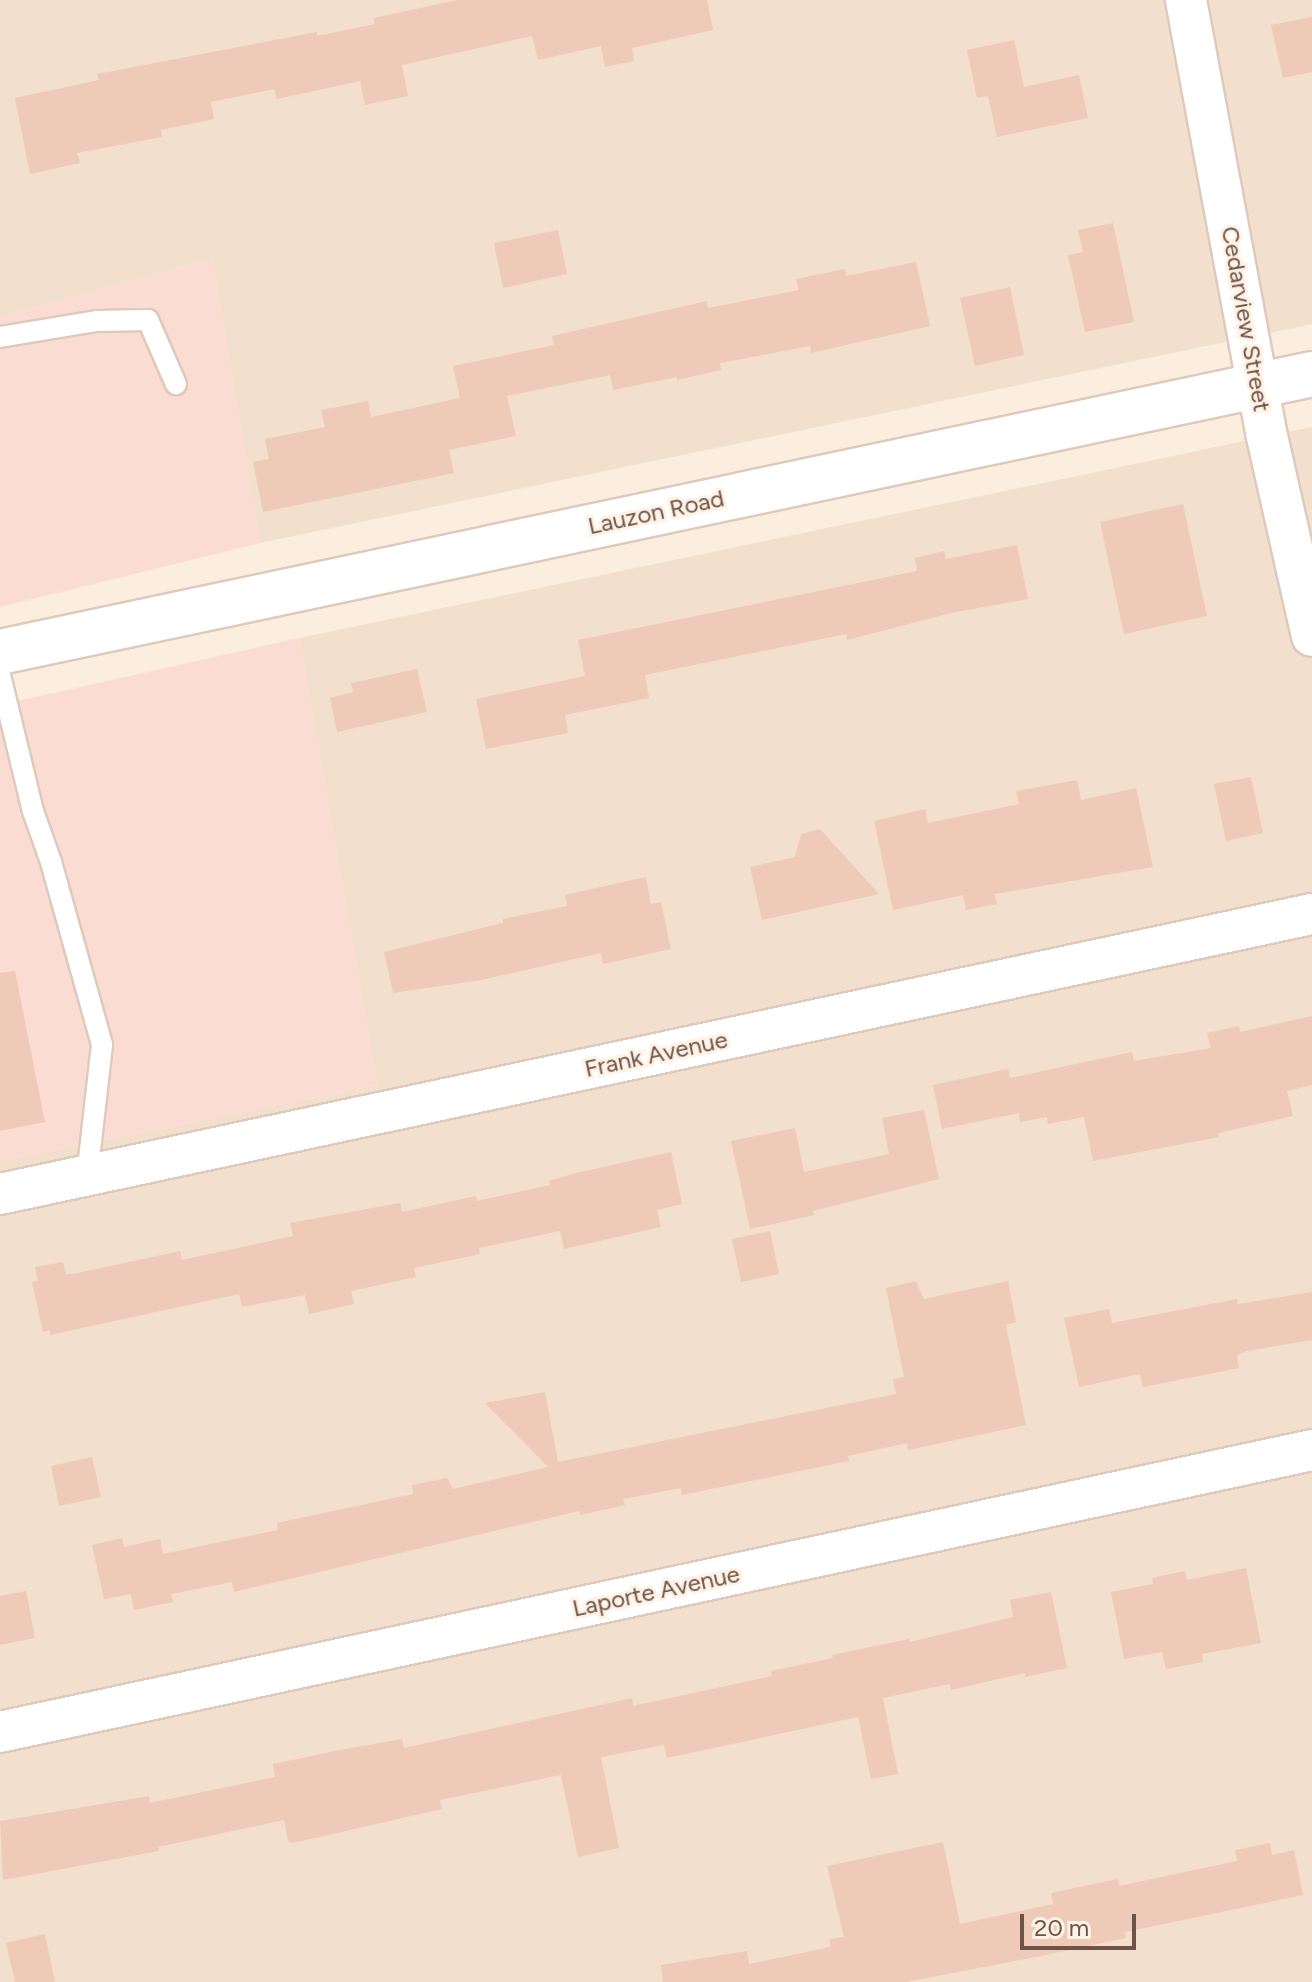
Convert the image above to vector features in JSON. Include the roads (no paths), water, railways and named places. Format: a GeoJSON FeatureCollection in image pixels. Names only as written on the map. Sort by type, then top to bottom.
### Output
{"type":"FeatureCollection","features":[{"type":"Feature","properties":{"kind":"street","name":"Cedarview Street"},"geometry":{"type":"LineString","coordinates":[[1186,0],[1257,385],[1312,636]]}},
{"type":"Feature","properties":{"kind":"street","name":"Lauzon Road"},"geometry":{"type":"LineString","coordinates":[[0,652],[1312,374]]}},
{"type":"Feature","properties":{"kind":"street","name":"Frank Avenue"},"geometry":{"type":"LineString","coordinates":[[0,1194],[1312,914]]}},
{"type":"Feature","properties":{"kind":"street","name":"Laporte Avenue"},"geometry":{"type":"LineString","coordinates":[[0,1732],[1312,1450]]}},
{"type":"Feature","properties":{"kind":"lane"},"geometry":{"type":"LineString","coordinates":[[0,337],[97,321],[148,320],[176,384]]}},
{"type":"Feature","properties":{"kind":"lane"},"geometry":{"type":"LineString","coordinates":[[0,675],[33,811],[51,862],[102,1045],[87,1176]]}}]}
